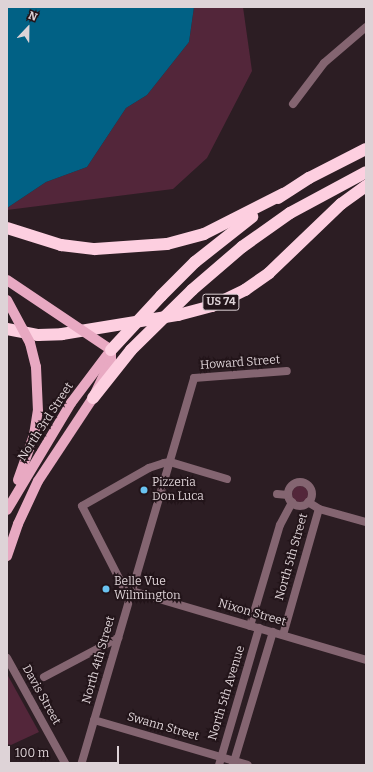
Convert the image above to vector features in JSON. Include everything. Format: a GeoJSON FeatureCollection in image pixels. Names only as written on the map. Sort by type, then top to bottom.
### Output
{"type":"FeatureCollection","features":[{"type":"Feature","properties":{"kind":"highway"},"geometry":{"type":"LineString","coordinates":[[111,350],[195,262],[283,194],[308,178],[366,149]]}},
{"type":"Feature","properties":{"kind":"highway"},"geometry":{"type":"LineString","coordinates":[[93,398],[131,350],[192,290],[242,247],[290,213],[366,172]]}},
{"type":"Feature","properties":{"kind":"highway","name":"US 74"},"geometry":{"type":"LineString","coordinates":[[7,329],[38,336],[92,330],[162,318],[212,306],[245,290],[269,273],[341,204],[366,186]]}},
{"type":"Feature","properties":{"kind":"highway"},"geometry":{"type":"LineString","coordinates":[[7,228],[61,245],[95,249],[167,244],[204,234],[283,194]]}},
{"type":"Feature","properties":{"kind":"main road"},"geometry":{"type":"LineString","coordinates":[[7,280],[111,350],[111,360],[93,398],[38,481],[18,524],[7,556]]}},
{"type":"Feature","properties":{"kind":"main road"},"geometry":{"type":"LineString","coordinates":[[7,300],[30,343],[36,367],[38,411],[34,435],[7,510]]}},
{"type":"Feature","properties":{"kind":"main road","name":"North 3rd Street"},"geometry":{"type":"LineString","coordinates":[[7,510],[71,403],[111,350]]}},
{"type":"Feature","properties":{"kind":"street"},"geometry":{"type":"LineString","coordinates":[[293,104],[324,63],[366,27]]}},
{"type":"Feature","properties":{"kind":"street","name":"Howard Street"},"geometry":{"type":"LineString","coordinates":[[194,378],[287,371]]}},
{"type":"Feature","properties":{"kind":"street","name":"North 4th Street"},"geometry":{"type":"LineString","coordinates":[[81,765],[194,378]]}},
{"type":"Feature","properties":{"kind":"street"},"geometry":{"type":"LineString","coordinates":[[132,591],[123,586],[82,506],[149,468],[170,462],[227,480]]}},
{"type":"Feature","properties":{"kind":"street"},"geometry":{"type":"LineString","coordinates":[[290,499],[292,484],[303,483],[311,491],[308,502]]}},
{"type":"Feature","properties":{"kind":"street"},"geometry":{"type":"LineString","coordinates":[[277,494],[300,505],[308,502]]}},
{"type":"Feature","properties":{"kind":"street","name":"North 5th Street"},"geometry":{"type":"LineString","coordinates":[[250,626],[279,529],[290,499]]}},
{"type":"Feature","properties":{"kind":"street"},"geometry":{"type":"LineString","coordinates":[[308,502],[318,509],[366,522]]}},
{"type":"Feature","properties":{"kind":"street","name":"North 5th Street"},"geometry":{"type":"LineString","coordinates":[[282,635],[318,509]]}},
{"type":"Feature","properties":{"kind":"street","name":"Nixon Street"},"geometry":{"type":"LineString","coordinates":[[132,591],[366,660]]}},
{"type":"Feature","properties":{"kind":"street","name":"North 5th Avenue"},"geometry":{"type":"LineString","coordinates":[[220,761],[259,628]]}},
{"type":"Feature","properties":{"kind":"street"},"geometry":{"type":"LineString","coordinates":[[234,763],[273,632]]}},
{"type":"Feature","properties":{"kind":"street"},"geometry":{"type":"LineString","coordinates":[[44,676],[118,638]]}},
{"type":"Feature","properties":{"kind":"street","name":"Davis Street"},"geometry":{"type":"LineString","coordinates":[[7,658],[66,765]]}},
{"type":"Feature","properties":{"kind":"street","name":"Swann Street"},"geometry":{"type":"LineString","coordinates":[[94,720],[220,761],[248,765]]}},
{"type":"Feature","properties":{"kind":"shaded area"},"geometry":{"type":"Polygon","coordinates":[[[194,7],[243,7],[252,71],[207,158],[173,189],[7,210],[7,208],[46,182],[87,167],[126,108],[147,95],[189,42],[194,7]]]}},
{"type":"Feature","properties":{"kind":"shaded area"},"geometry":{"type":"Polygon","coordinates":[[[300,486],[307,491],[308,494],[303,501],[300,502],[293,497],[292,494],[297,487],[300,486]]]}},
{"type":"Feature","properties":{"kind":"shaded area"},"geometry":{"type":"Polygon","coordinates":[[[7,674],[39,732],[11,745],[7,744],[7,674]]]}},
{"type":"Feature","properties":{"kind":"water"},"geometry":{"type":"Polygon","coordinates":[[[7,7],[194,7],[189,42],[147,95],[126,108],[87,167],[46,182],[7,208],[7,7]]]}},
{"type":"Feature","properties":{"kind":"place","name":"Pizzeria Don Luca"},"geometry":{"type":"Point","coordinates":[144,490]}},
{"type":"Feature","properties":{"kind":"place","name":"Belle Vue Wilmington"},"geometry":{"type":"Point","coordinates":[106,589]}}]}
